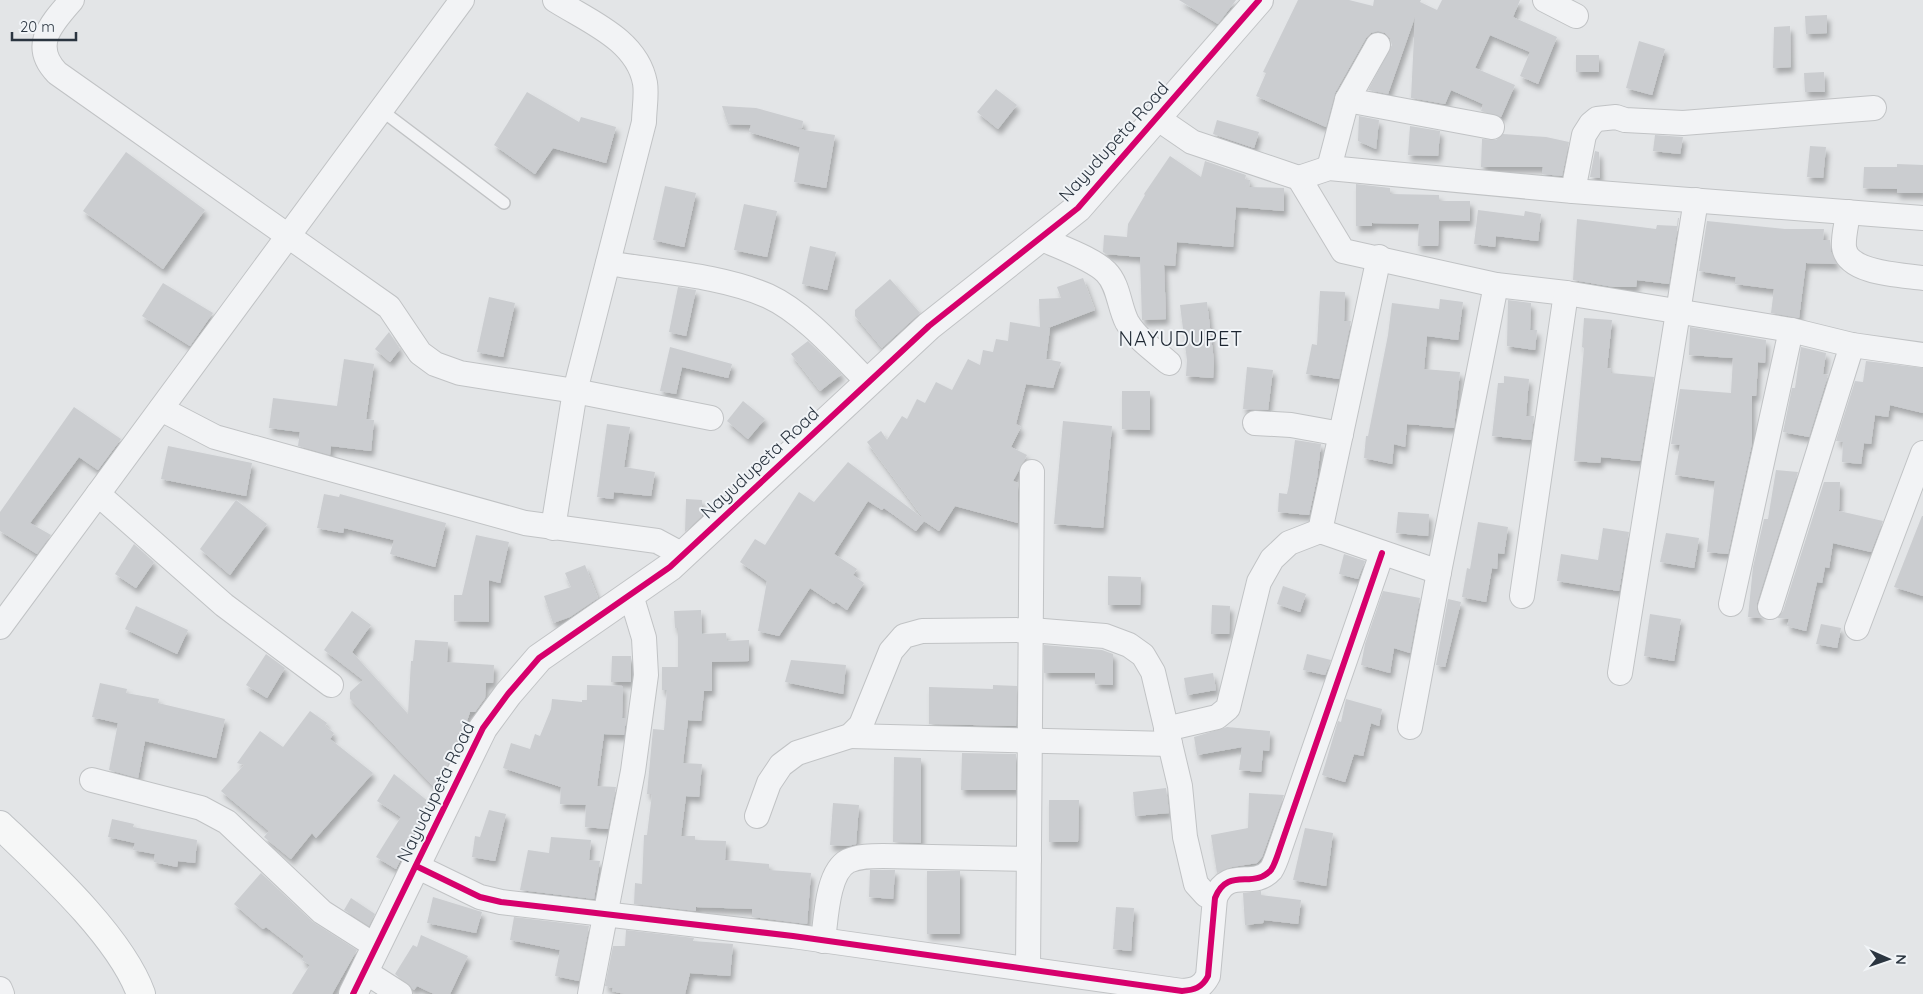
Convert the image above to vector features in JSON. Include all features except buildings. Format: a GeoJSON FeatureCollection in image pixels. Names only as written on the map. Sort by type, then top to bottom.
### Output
{"type":"FeatureCollection","features":[{"type":"Feature","properties":{"kind":"main road"},"geometry":{"type":"LineString","coordinates":[[0,825],[90,915],[134,974],[141,994]]}},
{"type":"Feature","properties":{"kind":"street"},"geometry":{"type":"LineString","coordinates":[[72,0],[46,35],[45,55],[48,64],[57,73],[390,307],[420,353],[435,364],[460,373],[575,391],[711,418]]}},
{"type":"Feature","properties":{"kind":"street"},"geometry":{"type":"LineString","coordinates":[[0,627],[462,0]]}},
{"type":"Feature","properties":{"kind":"street"},"geometry":{"type":"LineString","coordinates":[[553,528],[575,391],[644,122],[645,84],[638,61],[625,44],[555,0]]}},
{"type":"Feature","properties":{"kind":"street","name":"Nayudupeta Road"},"geometry":{"type":"LineString","coordinates":[[359,983],[483,728],[508,694],[539,658],[670,567],[929,326],[1078,208],[1259,0]]}},
{"type":"Feature","properties":{"kind":"street"},"geometry":{"type":"LineString","coordinates":[[1545,0],[1576,16]]}},
{"type":"Feature","properties":{"kind":"street"},"geometry":{"type":"LineString","coordinates":[[1329,168],[1347,100],[1378,45]]}},
{"type":"Feature","properties":{"kind":"street"},"geometry":{"type":"LineString","coordinates":[[1347,100],[1492,127]]}},
{"type":"Feature","properties":{"kind":"street"},"geometry":{"type":"LineString","coordinates":[[1573,191],[1584,135],[1590,124],[1598,119],[1616,117],[1626,120],[1683,124],[1874,108]]}},
{"type":"Feature","properties":{"kind":"street"},"geometry":{"type":"LineString","coordinates":[[1157,118],[1192,142],[1299,178],[1329,168],[1573,191],[1923,218]]}},
{"type":"Feature","properties":{"kind":"street"},"geometry":{"type":"LineString","coordinates":[[1299,178],[1343,251],[1380,257],[1496,285],[1566,293],[1791,330],[1852,345],[1923,355]]}},
{"type":"Feature","properties":{"kind":"street"},"geometry":{"type":"LineString","coordinates":[[1620,673],[1696,200]]}},
{"type":"Feature","properties":{"kind":"street"},"geometry":{"type":"LineString","coordinates":[[1848,212],[1844,247],[1848,257],[1854,263],[1880,272],[1923,278]]}},
{"type":"Feature","properties":{"kind":"street"},"geometry":{"type":"LineString","coordinates":[[1040,238],[1091,262],[1106,272],[1113,284],[1127,322],[1137,335],[1169,363]]}},
{"type":"Feature","properties":{"kind":"street"},"geometry":{"type":"LineString","coordinates":[[1320,531],[1380,257]]}},
{"type":"Feature","properties":{"kind":"street"},"geometry":{"type":"LineString","coordinates":[[608,264],[730,284],[769,297],[818,332],[868,383]]}},
{"type":"Feature","properties":{"kind":"street"},"geometry":{"type":"LineString","coordinates":[[1410,727],[1496,285]]}},
{"type":"Feature","properties":{"kind":"street"},"geometry":{"type":"LineString","coordinates":[[1522,596],[1566,293]]}},
{"type":"Feature","properties":{"kind":"street"},"geometry":{"type":"LineString","coordinates":[[1731,604],[1791,330]]}},
{"type":"Feature","properties":{"kind":"street"},"geometry":{"type":"LineString","coordinates":[[1770,607],[1852,345]]}},
{"type":"Feature","properties":{"kind":"street"},"geometry":{"type":"LineString","coordinates":[[161,409],[215,437],[525,523],[656,541],[683,555]]}},
{"type":"Feature","properties":{"kind":"street"},"geometry":{"type":"LineString","coordinates":[[1255,423],[1291,425],[1341,434]]}},
{"type":"Feature","properties":{"kind":"street"},"geometry":{"type":"LineString","coordinates":[[1857,628],[1923,453]]}},
{"type":"Feature","properties":{"kind":"street"},"geometry":{"type":"LineString","coordinates":[[1028,969],[1032,472]]}},
{"type":"Feature","properties":{"kind":"street"},"geometry":{"type":"LineString","coordinates":[[98,494],[224,605],[331,685]]}},
{"type":"Feature","properties":{"kind":"street"},"geometry":{"type":"LineString","coordinates":[[757,816],[769,783],[781,765],[797,753],[850,736],[1030,741],[1168,736],[1216,717],[1228,708],[1258,582],[1272,559],[1289,543],[1320,531],[1439,572]]}},
{"type":"Feature","properties":{"kind":"street"},"geometry":{"type":"LineString","coordinates":[[416,866],[480,897],[501,902],[823,941],[1182,991],[1198,988],[1208,976],[1215,898],[1219,888],[1225,882],[1234,879],[1251,879],[1263,875],[1271,869],[1284,839],[1382,553]]}},
{"type":"Feature","properties":{"kind":"street"},"geometry":{"type":"LineString","coordinates":[[590,994],[632,771],[646,675],[644,638],[630,595]]}},
{"type":"Feature","properties":{"kind":"street"},"geometry":{"type":"LineString","coordinates":[[850,736],[861,725],[891,651],[904,636],[922,631],[1031,630],[1105,636],[1129,645],[1143,655],[1153,672],[1180,786],[1185,837],[1196,884],[1206,895],[1215,898]]}},
{"type":"Feature","properties":{"kind":"street"},"geometry":{"type":"LineString","coordinates":[[92,780],[201,808],[227,822],[322,912],[377,947]]}},
{"type":"Feature","properties":{"kind":"street"},"geometry":{"type":"LineString","coordinates":[[823,941],[832,884],[838,869],[847,862],[862,857],[883,856],[1029,859]]}},
{"type":"Feature","properties":{"kind":"street"},"geometry":{"type":"LineString","coordinates":[[359,983],[400,994]]}},
{"type":"Feature","properties":{"kind":"street"},"geometry":{"type":"LineString","coordinates":[[0,990],[2,994]]}},
{"type":"Feature","properties":{"kind":"lane"},"geometry":{"type":"LineString","coordinates":[[381,110],[504,203]]}},
{"type":"Feature","properties":{"kind":"cycle path"},"geometry":{"type":"LineString","coordinates":[[353,994],[483,728],[508,694],[539,658],[670,567],[929,326],[1078,208],[1259,0]]}},
{"type":"Feature","properties":{"kind":"cycle path"},"geometry":{"type":"LineString","coordinates":[[416,866],[480,897],[501,902],[793,936],[1182,991],[1194,989],[1200,986],[1208,976],[1215,898],[1220,888],[1234,880],[1264,876],[1271,870],[1275,862],[1382,553]]}},
{"type":"Feature","properties":{"kind":"district","name":"NAYUDUPET"},"geometry":{"type":"Point","coordinates":[1181,339]}}]}
